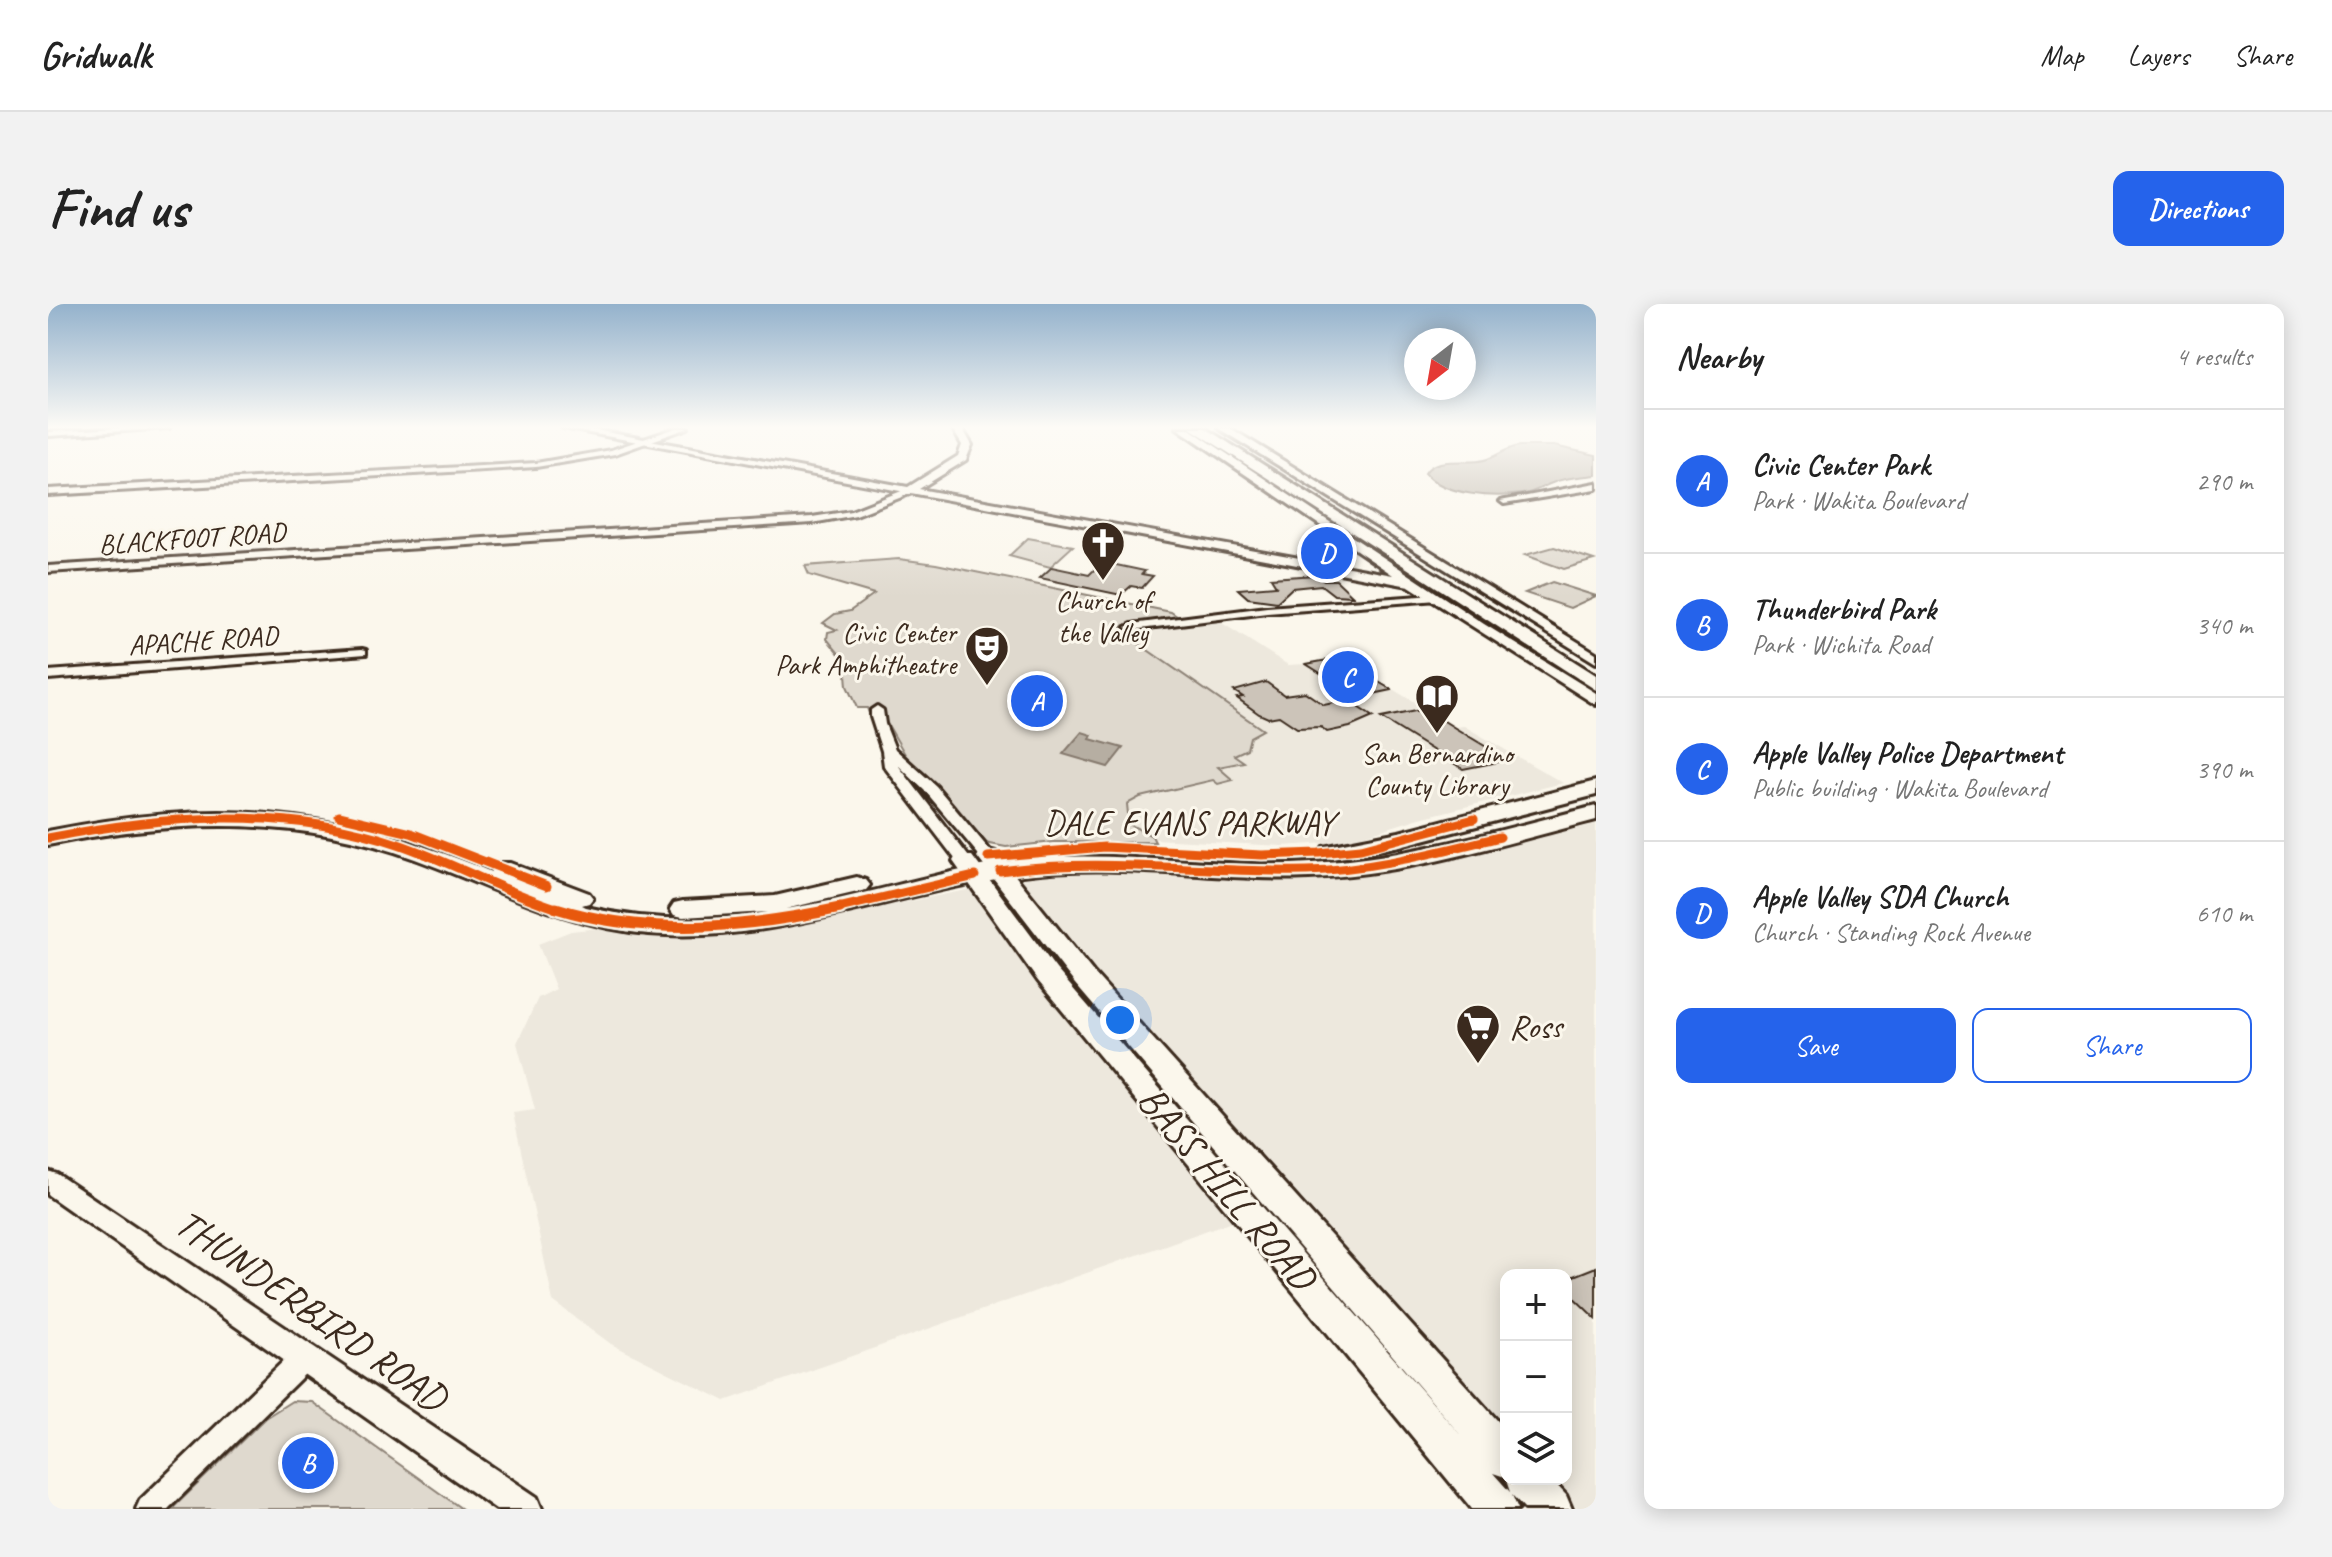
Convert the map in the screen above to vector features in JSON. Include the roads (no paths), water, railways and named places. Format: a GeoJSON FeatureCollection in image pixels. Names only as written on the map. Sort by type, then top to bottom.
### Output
{"type":"FeatureCollection","features":[{"type":"Feature","properties":{"kind":"main road"},"geometry":{"type":"LineString","coordinates":[[1284,484],[1596,684]]}},
{"type":"Feature","properties":{"kind":"main road"},"geometry":{"type":"LineString","coordinates":[[1299,484],[1596,671]]}},
{"type":"Feature","properties":{"kind":"main road","name":"DALE EVANS PARKWAY"},"geometry":{"type":"LineString","coordinates":[[48,828],[152,811],[215,807],[314,812],[367,820],[411,833],[577,897],[645,908],[708,909],[775,904],[1104,847],[1262,855],[1361,849],[1596,788]]}},
{"type":"Feature","properties":{"kind":"main road","name":"DALE EVANS PARKWAY"},"geometry":{"type":"LineString","coordinates":[[48,838],[160,822],[216,819],[301,822],[396,843],[572,913],[649,926],[744,925],[805,916],[982,866],[1130,862],[1260,871],[1342,868],[1389,863],[1596,813]]}},
{"type":"Feature","properties":{"kind":"main road","name":"BASS HILL ROAD"},"geometry":{"type":"LineString","coordinates":[[982,866],[1500,1452]]}},
{"type":"Feature","properties":{"kind":"main road","name":"BASS HILL ROAD"},"geometry":{"type":"LineString","coordinates":[[982,866],[1047,975],[1498,1509]]}},
{"type":"Feature","properties":{"kind":"main road"},"geometry":{"type":"LineString","coordinates":[[1530,1485],[1552,1509]]}},
{"type":"Feature","properties":{"kind":"street"},"geometry":{"type":"LineString","coordinates":[[48,492],[188,484]]}},
{"type":"Feature","properties":{"kind":"street"},"geometry":{"type":"LineString","coordinates":[[873,484],[1415,583]]}},
{"type":"Feature","properties":{"kind":"street"},"geometry":{"type":"LineString","coordinates":[[909,491],[920,484]]}},
{"type":"Feature","properties":{"kind":"street"},"geometry":{"type":"LineString","coordinates":[[1267,484],[1434,598],[1596,700]]}},
{"type":"Feature","properties":{"kind":"street"},"geometry":{"type":"LineString","coordinates":[[1314,484],[1596,659]]}},
{"type":"Feature","properties":{"kind":"street"},"geometry":{"type":"LineString","coordinates":[[1504,501],[1550,491],[1596,486]]}},
{"type":"Feature","properties":{"kind":"street","name":"BLACKFOOT ROAD"},"geometry":{"type":"LineString","coordinates":[[48,569],[812,520],[863,510],[909,491]]}},
{"type":"Feature","properties":{"kind":"street"},"geometry":{"type":"LineString","coordinates":[[1132,627],[1267,610],[1434,598]]}},
{"type":"Feature","properties":{"kind":"street","name":"APACHE ROAD"},"geometry":{"type":"LineString","coordinates":[[48,675],[362,652]]}},
{"type":"Feature","properties":{"kind":"street"},"geometry":{"type":"LineString","coordinates":[[877,710],[879,725],[891,752],[931,789],[982,866]]}},
{"type":"Feature","properties":{"kind":"street"},"geometry":{"type":"LineString","coordinates":[[891,752],[891,766],[982,866]]}},
{"type":"Feature","properties":{"kind":"street","name":"THUNDERBIRD ROAD"},"geometry":{"type":"LineString","coordinates":[[51,1187],[525,1509]]}},
{"type":"Feature","properties":{"kind":"street"},"geometry":{"type":"LineString","coordinates":[[149,1509],[305,1357]]}},
{"type":"Feature","properties":{"kind":"place","name":"Apple Valley SDA Church"},"geometry":{"type":"Point","coordinates":[1327,553]}},
{"type":"Feature","properties":{"kind":"place","name":"Church of the Valley"},"geometry":{"type":"Point","coordinates":[1103,582]}},
{"type":"Feature","properties":{"kind":"place","name":"Apple Valley Police Department"},"geometry":{"type":"Point","coordinates":[1348,677]}},
{"type":"Feature","properties":{"kind":"place","name":"Civic Center Park Amphitheatre"},"geometry":{"type":"Point","coordinates":[987,687]}},
{"type":"Feature","properties":{"kind":"place","name":"Civic Center Park"},"geometry":{"type":"Point","coordinates":[1037,701]}},
{"type":"Feature","properties":{"kind":"place","name":"San Bernardino County Library"},"geometry":{"type":"Point","coordinates":[1437,735]}},
{"type":"Feature","properties":{"kind":"place","name":"Ross"},"geometry":{"type":"Point","coordinates":[1478,1065]}},
{"type":"Feature","properties":{"kind":"place","name":"Thunderbird Park"},"geometry":{"type":"Point","coordinates":[308,1463]}}]}
